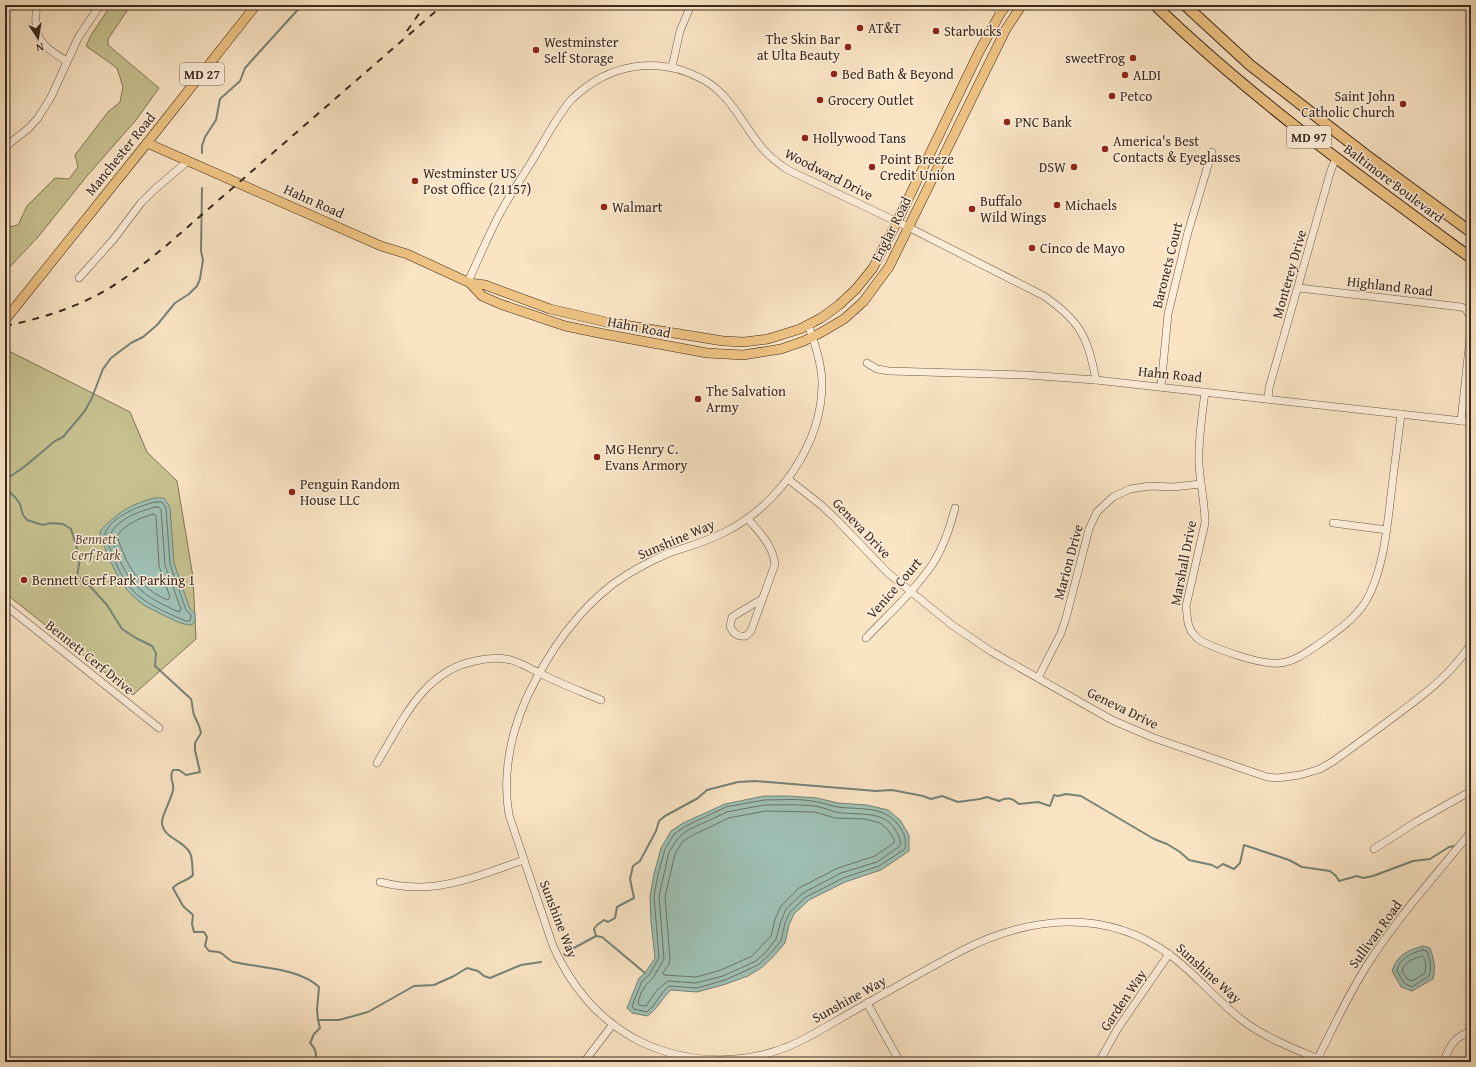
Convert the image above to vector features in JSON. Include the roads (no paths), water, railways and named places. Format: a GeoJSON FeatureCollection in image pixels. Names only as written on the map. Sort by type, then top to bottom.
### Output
{"type":"FeatureCollection","features":[{"type":"Feature","properties":{"kind":"highway","name":"Baltimore Boulevard"},"geometry":{"type":"LineString","coordinates":[[1155,5],[1200,48],[1252,92],[1336,158],[1471,258]]}},
{"type":"Feature","properties":{"kind":"highway","name":"Baltimore Boulevard"},"geometry":{"type":"LineString","coordinates":[[1185,5],[1250,65],[1366,155],[1471,232]]}},
{"type":"Feature","properties":{"kind":"main road","name":"Manchester Road"},"geometry":{"type":"LineString","coordinates":[[7,318],[148,143],[256,5]]}},
{"type":"Feature","properties":{"kind":"main road","name":"Englar Road"},"geometry":{"type":"LineString","coordinates":[[813,337],[844,319],[863,302],[889,267],[1006,29],[1022,5]]}},
{"type":"Feature","properties":{"kind":"main road","name":"Englar Road"},"geometry":{"type":"LineString","coordinates":[[808,325],[839,305],[856,290],[873,268],[897,222],[979,52],[1004,9]]}},
{"type":"Feature","properties":{"kind":"main road","name":"Hahn Road"},"geometry":{"type":"LineString","coordinates":[[148,143],[381,246],[407,254],[469,282],[485,285],[550,309],[600,321],[723,341],[744,342],[768,338],[800,330],[808,325]]}},
{"type":"Feature","properties":{"kind":"main road","name":"Hahn Road"},"geometry":{"type":"LineString","coordinates":[[469,282],[482,296],[500,304],[565,326],[708,353],[730,355],[761,353],[781,349],[813,337]]}},
{"type":"Feature","properties":{"kind":"street"},"geometry":{"type":"LineString","coordinates":[[37,5],[35,18],[36,30],[40,40],[50,51],[66,62]]}},
{"type":"Feature","properties":{"kind":"street"},"geometry":{"type":"LineString","coordinates":[[5,147],[24,133],[38,118],[51,97],[78,38],[100,5]]}},
{"type":"Feature","properties":{"kind":"street"},"geometry":{"type":"LineString","coordinates":[[672,67],[680,31],[691,5]]}},
{"type":"Feature","properties":{"kind":"street"},"geometry":{"type":"LineString","coordinates":[[993,5],[1004,9]]}},
{"type":"Feature","properties":{"kind":"street","name":"Woodward Drive"},"geometry":{"type":"LineString","coordinates":[[469,282],[496,221],[559,117],[572,99],[589,85],[606,75],[621,69],[648,65],[672,67],[705,80],[722,93],[737,111],[762,148],[771,158],[784,168],[806,180],[908,227],[1044,296],[1061,309],[1075,323],[1086,341],[1096,380]]}},
{"type":"Feature","properties":{"kind":"street","name":"Baronets Court"},"geometry":{"type":"LineString","coordinates":[[1161,387],[1168,314],[1188,232],[1212,152]]}},
{"type":"Feature","properties":{"kind":"street","name":"Monterey Drive"},"geometry":{"type":"LineString","coordinates":[[1268,398],[1269,388],[1336,158]]}},
{"type":"Feature","properties":{"kind":"street"},"geometry":{"type":"LineString","coordinates":[[78,278],[109,245],[141,203],[188,161]]}},
{"type":"Feature","properties":{"kind":"street","name":"Highland Road"},"geometry":{"type":"LineString","coordinates":[[1299,288],[1461,308],[1466,309],[1471,319]]}},
{"type":"Feature","properties":{"kind":"street","name":"Sunshine Way"},"geometry":{"type":"LineString","coordinates":[[808,325],[813,337],[821,370],[822,386],[820,402],[809,440],[798,464],[788,479],[777,493],[748,519],[722,534],[655,559],[614,584],[591,603],[573,622],[552,650],[539,673],[518,718],[512,737],[506,772],[509,814],[554,946],[561,962],[576,988],[586,1000],[613,1024],[630,1036],[647,1044],[681,1056],[713,1060],[744,1060],[796,1043],[985,939],[1016,928],[1040,924],[1074,922],[1108,926],[1125,931],[1145,940],[1169,954],[1186,968],[1217,999],[1260,1033],[1317,1060],[1326,1062]]}},
{"type":"Feature","properties":{"kind":"street"},"geometry":{"type":"LineString","coordinates":[[1460,421],[1471,329]]}},
{"type":"Feature","properties":{"kind":"street","name":"Hahn Road"},"geometry":{"type":"LineString","coordinates":[[867,363],[877,369],[890,371],[1026,375],[1096,380],[1268,398],[1471,422]]}},
{"type":"Feature","properties":{"kind":"street","name":"Marshall Drive"},"geometry":{"type":"LineString","coordinates":[[1205,392],[1199,449],[1205,522],[1186,606],[1188,623],[1191,631],[1203,642],[1247,658],[1278,664],[1304,654],[1337,631],[1358,612],[1371,592],[1382,558],[1387,530],[1400,414]]}},
{"type":"Feature","properties":{"kind":"street","name":"Geneva Drive"},"geometry":{"type":"LineString","coordinates":[[788,479],[821,505],[888,573],[909,592],[952,625],[992,652],[1130,728],[1258,775],[1276,778],[1300,775],[1316,771],[1344,754],[1440,682],[1463,657],[1471,644]]}},
{"type":"Feature","properties":{"kind":"street","name":"Marion Drive"},"geometry":{"type":"LineString","coordinates":[[1038,678],[1061,634],[1088,529],[1097,512],[1113,497],[1130,489],[1150,486],[1173,487],[1201,484]]}},
{"type":"Feature","properties":{"kind":"street","name":"Venice Court"},"geometry":{"type":"LineString","coordinates":[[866,638],[909,592],[932,564],[946,536],[954,508]]}},
{"type":"Feature","properties":{"kind":"street"},"geometry":{"type":"LineString","coordinates":[[748,519],[767,541],[774,554],[775,564],[751,631],[746,636],[735,634],[730,626],[732,617],[762,599]]}},
{"type":"Feature","properties":{"kind":"street"},"geometry":{"type":"LineString","coordinates":[[1333,523],[1387,530]]}},
{"type":"Feature","properties":{"kind":"street","name":"Bennett Cerf Drive"},"geometry":{"type":"LineString","coordinates":[[5,605],[159,728]]}},
{"type":"Feature","properties":{"kind":"street"},"geometry":{"type":"LineString","coordinates":[[377,763],[402,720],[423,691],[450,668],[465,663],[486,658],[501,658],[525,665],[539,673],[601,700]]}},
{"type":"Feature","properties":{"kind":"street"},"geometry":{"type":"LineString","coordinates":[[1374,849],[1416,822],[1471,790]]}},
{"type":"Feature","properties":{"kind":"street","name":"Sullivan Road"},"geometry":{"type":"LineString","coordinates":[[1317,1060],[1348,999],[1376,952],[1410,907],[1471,832]]}},
{"type":"Feature","properties":{"kind":"street"},"geometry":{"type":"LineString","coordinates":[[380,882],[400,886],[432,886],[455,882],[524,860]]}},
{"type":"Feature","properties":{"kind":"street","name":"Garden Way"},"geometry":{"type":"LineString","coordinates":[[1099,1062],[1118,1028],[1169,954]]}},
{"type":"Feature","properties":{"kind":"street"},"geometry":{"type":"LineString","coordinates":[[867,1003],[900,1062]]}},
{"type":"Feature","properties":{"kind":"street"},"geometry":{"type":"LineString","coordinates":[[584,1062],[613,1024]]}},
{"type":"Feature","properties":{"kind":"street"},"geometry":{"type":"LineString","coordinates":[[1443,1062],[1451,1044],[1461,1035],[1471,1031]]}},
{"type":"Feature","properties":{"kind":"water"},"geometry":{"type":"Polygon","coordinates":[[[154,498],[164,498],[170,507],[174,563],[190,609],[195,613],[195,621],[192,625],[181,623],[163,615],[144,605],[133,596],[116,572],[100,534],[101,530],[113,518],[131,506],[154,498]]]}},
{"type":"Feature","properties":{"kind":"water"},"geometry":{"type":"Polygon","coordinates":[[[764,796],[817,798],[838,803],[867,805],[888,810],[900,820],[909,835],[909,851],[881,870],[845,882],[809,900],[794,914],[789,925],[785,943],[761,968],[748,976],[697,992],[671,990],[654,1011],[647,1016],[632,1013],[627,1008],[639,978],[645,973],[655,958],[650,896],[661,848],[671,831],[683,823],[725,804],[764,796]]]}},
{"type":"Feature","properties":{"kind":"water"},"geometry":{"type":"Polygon","coordinates":[[[1423,946],[1430,948],[1433,956],[1433,979],[1412,991],[1401,987],[1392,971],[1394,965],[1400,957],[1408,951],[1423,946]]]}},
{"type":"Feature","properties":{"kind":"waterway"},"geometry":{"type":"LineString","coordinates":[[202,153],[202,146],[205,137],[216,120],[220,99],[240,81],[245,68],[302,5]]}},
{"type":"Feature","properties":{"kind":"waterway"},"geometry":{"type":"LineString","coordinates":[[5,480],[24,467],[55,441],[63,437],[84,412],[91,400],[103,369],[111,358],[131,343],[143,337],[157,325],[175,303],[189,294],[197,286],[200,279],[203,260],[201,251],[202,188]]}},
{"type":"Feature","properties":{"kind":"waterway"},"geometry":{"type":"LineString","coordinates":[[5,488],[20,504],[23,515],[27,520],[43,525],[51,523],[63,524],[71,529],[80,558],[77,576],[88,584],[107,605],[122,629],[152,646],[156,653],[155,666],[191,699],[193,713],[201,733],[195,743],[200,772],[186,775],[179,770],[173,770],[171,776],[173,790],[163,815],[162,822],[166,832],[183,845],[191,855],[193,875],[173,888],[183,906],[193,915],[192,924],[194,932],[204,932],[207,937],[205,946],[209,951],[220,952],[234,962],[290,972],[311,981],[319,987],[317,1010],[318,1020],[339,1020],[368,1012],[414,986],[434,985],[467,968],[478,971],[484,976],[490,978],[521,965],[541,962]]}},
{"type":"Feature","properties":{"kind":"waterway"},"geometry":{"type":"LineString","coordinates":[[572,949],[596,936],[594,929],[597,925],[604,920],[608,922],[615,918],[617,907],[634,898],[630,879],[633,866],[640,861],[656,831],[659,821],[665,816],[698,798],[707,790],[738,782],[755,781],[876,791],[892,790],[931,799],[942,796],[958,802],[987,797],[999,801],[1010,799],[1019,804],[1038,802],[1050,806],[1054,795],[1058,796],[1066,794],[1081,796],[1154,839],[1167,844],[1189,860],[1212,865],[1217,868],[1223,864],[1234,869],[1240,863],[1244,845],[1289,860],[1302,867],[1330,871],[1339,881],[1357,876],[1363,878],[1373,876],[1413,861],[1430,859],[1449,847],[1455,846]]}},
{"type":"Feature","properties":{"kind":"waterway"},"geometry":{"type":"LineString","coordinates":[[596,936],[602,937],[645,973]]}},
{"type":"Feature","properties":{"kind":"waterway"},"geometry":{"type":"LineString","coordinates":[[314,1062],[316,1057],[315,1052],[310,1043],[314,1034],[320,1028],[318,1020]]}},
{"type":"Feature","properties":{"kind":"railway"},"geometry":{"type":"LineString","coordinates":[[407,31],[425,5]]}},
{"type":"Feature","properties":{"kind":"railway"},"geometry":{"type":"LineString","coordinates":[[5,326],[48,315],[76,305],[103,292],[129,275],[167,245],[443,5]]}},
{"type":"Feature","properties":{"kind":"place","name":"AT&T"},"geometry":{"type":"Point","coordinates":[860,28]}},
{"type":"Feature","properties":{"kind":"place","name":"Starbucks"},"geometry":{"type":"Point","coordinates":[936,31]}},
{"type":"Feature","properties":{"kind":"place","name":"The Skin Bar at Ulta Beauty"},"geometry":{"type":"Point","coordinates":[848,47]}},
{"type":"Feature","properties":{"kind":"place","name":"Westminster Self Storage"},"geometry":{"type":"Point","coordinates":[536,50]}},
{"type":"Feature","properties":{"kind":"place","name":"sweetFrog"},"geometry":{"type":"Point","coordinates":[1133,58]}},
{"type":"Feature","properties":{"kind":"place","name":"Bed Bath & Beyond"},"geometry":{"type":"Point","coordinates":[834,74]}},
{"type":"Feature","properties":{"kind":"place","name":"ALDI"},"geometry":{"type":"Point","coordinates":[1125,75]}},
{"type":"Feature","properties":{"kind":"place","name":"Petco"},"geometry":{"type":"Point","coordinates":[1112,96]}},
{"type":"Feature","properties":{"kind":"place","name":"Grocery Outlet"},"geometry":{"type":"Point","coordinates":[820,100]}},
{"type":"Feature","properties":{"kind":"place","name":"Saint John Catholic Church"},"geometry":{"type":"Point","coordinates":[1403,104]}},
{"type":"Feature","properties":{"kind":"place","name":"PNC Bank"},"geometry":{"type":"Point","coordinates":[1007,122]}},
{"type":"Feature","properties":{"kind":"place","name":"Hollywood Tans"},"geometry":{"type":"Point","coordinates":[805,138]}},
{"type":"Feature","properties":{"kind":"place","name":"America's Best Contacts & Eyeglasses"},"geometry":{"type":"Point","coordinates":[1105,149]}},
{"type":"Feature","properties":{"kind":"place","name":"Point Breeze Credit Union"},"geometry":{"type":"Point","coordinates":[872,167]}},
{"type":"Feature","properties":{"kind":"place","name":"DSW"},"geometry":{"type":"Point","coordinates":[1074,167]}},
{"type":"Feature","properties":{"kind":"place","name":"Westminster US Post Office (21157)"},"geometry":{"type":"Point","coordinates":[415,181]}},
{"type":"Feature","properties":{"kind":"place","name":"Michaels"},"geometry":{"type":"Point","coordinates":[1057,205]}},
{"type":"Feature","properties":{"kind":"place","name":"Walmart"},"geometry":{"type":"Point","coordinates":[604,207]}},
{"type":"Feature","properties":{"kind":"place","name":"Buffalo Wild Wings"},"geometry":{"type":"Point","coordinates":[972,209]}},
{"type":"Feature","properties":{"kind":"place","name":"Cinco de Mayo"},"geometry":{"type":"Point","coordinates":[1032,248]}},
{"type":"Feature","properties":{"kind":"place","name":"The Salvation Army"},"geometry":{"type":"Point","coordinates":[698,399]}},
{"type":"Feature","properties":{"kind":"place","name":"MG Henry C. Evans Armory"},"geometry":{"type":"Point","coordinates":[597,457]}},
{"type":"Feature","properties":{"kind":"place","name":"Penguin Random House LLC"},"geometry":{"type":"Point","coordinates":[292,492]}},
{"type":"Feature","properties":{"kind":"place","name":"Bennett Cerf Park Parking 1"},"geometry":{"type":"Point","coordinates":[24,580]}},
{"type":"Feature","properties":{"kind":"park label","name":"Bennett Cerf Park"},"geometry":{"type":"Point","coordinates":[96,548]}}]}
